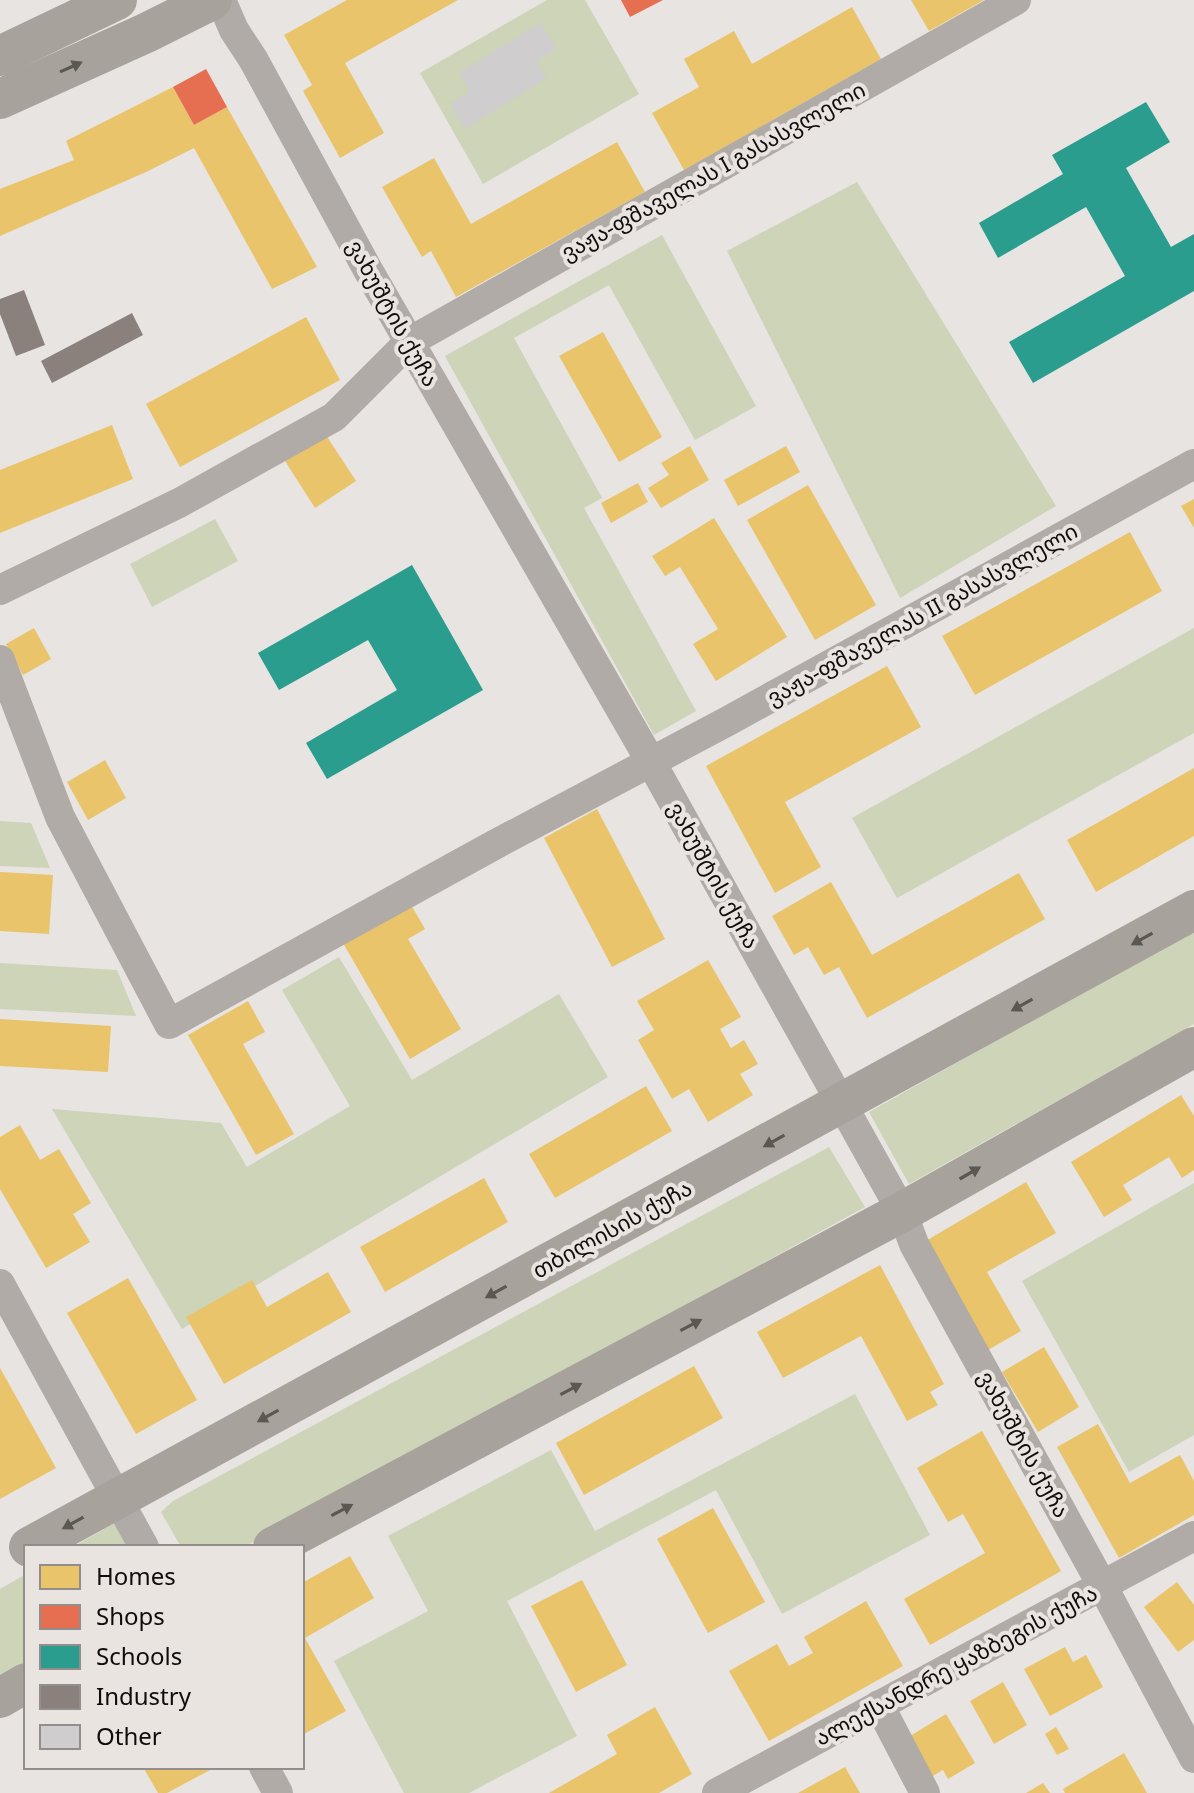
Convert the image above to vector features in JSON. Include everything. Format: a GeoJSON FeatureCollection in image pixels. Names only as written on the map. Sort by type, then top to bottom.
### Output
{"type":"FeatureCollection","features":[{"type":"Feature","properties":{"kind":"main road"},"geometry":{"type":"LineString","coordinates":[[0,56],[117,0]]}},
{"type":"Feature","properties":{"kind":"main road"},"geometry":{"type":"LineString","coordinates":[[0,99],[212,0]]}},
{"type":"Feature","properties":{"kind":"main road","name":"თბილისის ქუჩა"},"geometry":{"type":"LineString","coordinates":[[33,1545],[1194,910]]}},
{"type":"Feature","properties":{"kind":"main road"},"geometry":{"type":"LineString","coordinates":[[277,1545],[902,1212],[1194,1047]]}},
{"type":"Feature","properties":{"kind":"main road","name":"თბილისის ქუჩა"},"geometry":{"type":"LineString","coordinates":[[0,1563],[24,1550]]}},
{"type":"Feature","properties":{"kind":"main road"},"geometry":{"type":"LineString","coordinates":[[0,1698],[24,1684]]}},
{"type":"Feature","properties":{"kind":"street","name":"ვახუშტის ქუჩა"},"geometry":{"type":"LineString","coordinates":[[221,0],[234,30],[409,342],[651,762],[902,1212],[914,1244],[1194,1758]]}},
{"type":"Feature","properties":{"kind":"street","name":"ვაჟა-ფშაველას I გასასვლელი"},"geometry":{"type":"LineString","coordinates":[[0,590],[179,503],[334,417],[409,342],[1016,0]]}},
{"type":"Feature","properties":{"kind":"street","name":"ვაჟა-ფშაველას II გასასვლელი"},"geometry":{"type":"LineString","coordinates":[[0,660],[60,817],[169,1024],[1194,464]]}},
{"type":"Feature","properties":{"kind":"street"},"geometry":{"type":"LineString","coordinates":[[0,1284],[143,1545]]}},
{"type":"Feature","properties":{"kind":"street","name":"ალექსანდრე ყაზბეგის ქუჩა"},"geometry":{"type":"LineString","coordinates":[[717,1793],[1194,1536]]}},
{"type":"Feature","properties":{"kind":"street"},"geometry":{"type":"LineString","coordinates":[[879,1705],[925,1793]]}},
{"type":"Feature","properties":{"kind":"street"},"geometry":{"type":"LineString","coordinates":[[265,1769],[278,1793]]}},
{"type":"Feature","properties":{"kind":"green space"},"geometry":{"type":"Polygon","coordinates":[[[547,0],[585,0],[639,94],[483,184],[420,73],[547,0]]]}},
{"type":"Feature","properties":{"kind":"green space"},"geometry":{"type":"Polygon","coordinates":[[[857,182],[1056,506],[900,598],[727,251],[857,182]]]}},
{"type":"Feature","properties":{"kind":"green space"},"geometry":{"type":"Polygon","coordinates":[[[662,235],[756,406],[695,440],[609,285],[514,338],[602,498],[584,508],[696,711],[654,735],[445,356],[662,235]]]}},
{"type":"Feature","properties":{"kind":"green space"},"geometry":{"type":"Polygon","coordinates":[[[215,519],[238,561],[152,607],[130,564],[215,519]]]}},
{"type":"Feature","properties":{"kind":"green space"},"geometry":{"type":"Polygon","coordinates":[[[1194,628],[1194,733],[897,898],[852,818],[1194,628]]]}},
{"type":"Feature","properties":{"kind":"green space"},"geometry":{"type":"Polygon","coordinates":[[[0,821],[31,823],[50,868],[0,866],[0,821]]]}},
{"type":"Feature","properties":{"kind":"green space"},"geometry":{"type":"Polygon","coordinates":[[[1194,930],[1194,1024],[909,1184],[869,1112],[1194,930]]]}},
{"type":"Feature","properties":{"kind":"green space"},"geometry":{"type":"Polygon","coordinates":[[[339,957],[412,1080],[559,994],[608,1077],[182,1329],[52,1109],[221,1123],[247,1167],[350,1106],[282,990],[339,957]]]}},
{"type":"Feature","properties":{"kind":"green space"},"geometry":{"type":"Polygon","coordinates":[[[0,963],[117,970],[136,1016],[0,1009],[0,963]]]}},
{"type":"Feature","properties":{"kind":"green space"},"geometry":{"type":"Polygon","coordinates":[[[829,1147],[865,1207],[248,1545],[180,1545],[161,1512],[173,1501],[829,1147]]]}},
{"type":"Feature","properties":{"kind":"green space"},"geometry":{"type":"Polygon","coordinates":[[[1194,1183],[1194,1435],[1129,1472],[1022,1281],[1194,1183]]]}},
{"type":"Feature","properties":{"kind":"green space"},"geometry":{"type":"Polygon","coordinates":[[[855,1394],[930,1535],[782,1614],[716,1490],[507,1601],[577,1736],[469,1793],[404,1793],[334,1661],[428,1611],[388,1536],[551,1450],[595,1531],[855,1394]]]}},
{"type":"Feature","properties":{"kind":"green space"},"geometry":{"type":"Polygon","coordinates":[[[116,1522],[130,1545],[76,1545],[116,1522]]]}},
{"type":"Feature","properties":{"kind":"green space"},"geometry":{"type":"Polygon","coordinates":[[[24,1575],[24,1670],[0,1684],[0,1589],[24,1575]]]}},
{"type":"Feature","properties":{"kind":"building: Homes"},"geometry":{"type":"Polygon","coordinates":[[[347,0],[458,0],[345,63],[384,133],[340,158],[303,91],[312,85],[284,35],[347,0]]]}},
{"type":"Feature","properties":{"kind":"building: Homes"},"geometry":{"type":"Polygon","coordinates":[[[911,0],[984,0],[929,31],[911,0]]]}},
{"type":"Feature","properties":{"kind":"building: Homes"},"geometry":{"type":"Polygon","coordinates":[[[852,7],[881,59],[684,170],[652,113],[699,87],[684,59],[734,31],[752,64],[852,7]]]}},
{"type":"Feature","properties":{"kind":"building: Homes"},"geometry":{"type":"Polygon","coordinates":[[[173,87],[194,125],[227,107],[317,267],[272,289],[194,148],[0,236],[0,189],[74,160],[66,141],[173,87]]]}},
{"type":"Feature","properties":{"kind":"building: Homes"},"geometry":{"type":"Polygon","coordinates":[[[617,142],[645,192],[456,297],[431,251],[422,257],[382,187],[434,158],[471,224],[617,142]]]}},
{"type":"Feature","properties":{"kind":"building: Homes"},"geometry":{"type":"Polygon","coordinates":[[[306,317],[340,380],[180,467],[146,404],[306,317]]]}},
{"type":"Feature","properties":{"kind":"building: Homes"},"geometry":{"type":"Polygon","coordinates":[[[603,332],[662,437],[619,462],[559,356],[603,332]]]}},
{"type":"Feature","properties":{"kind":"building: Homes"},"geometry":{"type":"Polygon","coordinates":[[[112,425],[133,479],[0,533],[0,470],[112,425]]]}},
{"type":"Feature","properties":{"kind":"building: Homes"},"geometry":{"type":"Polygon","coordinates":[[[324,432],[356,481],[315,508],[283,458],[324,432]]]}},
{"type":"Feature","properties":{"kind":"building: Homes"},"geometry":{"type":"Polygon","coordinates":[[[690,446],[709,480],[661,508],[648,488],[669,475],[661,463],[690,446]]]}},
{"type":"Feature","properties":{"kind":"building: Homes"},"geometry":{"type":"Polygon","coordinates":[[[786,446],[800,472],[738,506],[724,480],[786,446]]]}},
{"type":"Feature","properties":{"kind":"building: Homes"},"geometry":{"type":"Polygon","coordinates":[[[638,483],[648,502],[611,523],[601,503],[638,483]]]}},
{"type":"Feature","properties":{"kind":"building: Homes"},"geometry":{"type":"Polygon","coordinates":[[[808,485],[876,605],[815,640],[747,520],[808,485]]]}},
{"type":"Feature","properties":{"kind":"building: Homes"},"geometry":{"type":"Polygon","coordinates":[[[1194,499],[1194,528],[1181,506],[1194,499]]]}},
{"type":"Feature","properties":{"kind":"building: Homes"},"geometry":{"type":"Polygon","coordinates":[[[714,518],[787,637],[716,681],[693,644],[718,629],[680,567],[665,576],[652,556],[714,518]]]}},
{"type":"Feature","properties":{"kind":"building: Homes"},"geometry":{"type":"Polygon","coordinates":[[[1130,532],[1162,591],[975,695],[942,636],[1130,532]]]}},
{"type":"Feature","properties":{"kind":"building: Homes"},"geometry":{"type":"Polygon","coordinates":[[[34,628],[51,659],[23,675],[6,644],[34,628]]]}},
{"type":"Feature","properties":{"kind":"building: Homes"},"geometry":{"type":"Polygon","coordinates":[[[887,666],[921,727],[785,802],[821,867],[775,893],[706,766],[887,666]]]}},
{"type":"Feature","properties":{"kind":"building: Homes"},"geometry":{"type":"Polygon","coordinates":[[[105,760],[126,798],[88,820],[67,782],[105,760]]]}},
{"type":"Feature","properties":{"kind":"building: Homes"},"geometry":{"type":"Polygon","coordinates":[[[1194,768],[1194,836],[1096,892],[1067,840],[1194,768]]]}},
{"type":"Feature","properties":{"kind":"building: Homes"},"geometry":{"type":"Polygon","coordinates":[[[597,809],[665,939],[612,967],[544,838],[597,809]]]}},
{"type":"Feature","properties":{"kind":"building: Homes"},"geometry":{"type":"Polygon","coordinates":[[[0,872],[53,875],[49,934],[0,931],[0,872]]]}},
{"type":"Feature","properties":{"kind":"building: Homes"},"geometry":{"type":"Polygon","coordinates":[[[1019,873],[1045,919],[867,1018],[839,967],[824,975],[808,947],[794,955],[772,916],[831,882],[872,955],[1019,873]]]}},
{"type":"Feature","properties":{"kind":"building: Homes"},"geometry":{"type":"Polygon","coordinates":[[[410,903],[425,929],[408,939],[461,1029],[410,1059],[343,943],[410,903]]]}},
{"type":"Feature","properties":{"kind":"building: Homes"},"geometry":{"type":"Polygon","coordinates":[[[708,960],[741,1017],[720,1029],[731,1048],[744,1040],[758,1064],[740,1074],[753,1095],[708,1122],[689,1089],[672,1099],[638,1040],[654,1030],[637,1001],[708,960]]]}},
{"type":"Feature","properties":{"kind":"building: Homes"},"geometry":{"type":"Polygon","coordinates":[[[248,1001],[265,1032],[243,1044],[294,1134],[256,1155],[188,1035],[248,1001]]]}},
{"type":"Feature","properties":{"kind":"building: Homes"},"geometry":{"type":"Polygon","coordinates":[[[0,1019],[111,1026],[108,1072],[0,1066],[0,1019]]]}},
{"type":"Feature","properties":{"kind":"building: Homes"},"geometry":{"type":"Polygon","coordinates":[[[646,1086],[672,1131],[555,1198],[529,1154],[646,1086]]]}},
{"type":"Feature","properties":{"kind":"building: Homes"},"geometry":{"type":"Polygon","coordinates":[[[1181,1095],[1194,1116],[1194,1170],[1182,1178],[1169,1157],[1123,1185],[1132,1200],[1104,1217],[1071,1162],[1181,1095]]]}},
{"type":"Feature","properties":{"kind":"building: Homes"},"geometry":{"type":"Polygon","coordinates":[[[20,1125],[40,1160],[59,1149],[91,1203],[73,1214],[90,1242],[46,1268],[0,1189],[0,1137],[20,1125]]]}},
{"type":"Feature","properties":{"kind":"building: Homes"},"geometry":{"type":"Polygon","coordinates":[[[484,1178],[508,1222],[385,1292],[360,1247],[484,1178]]]}},
{"type":"Feature","properties":{"kind":"building: Homes"},"geometry":{"type":"Polygon","coordinates":[[[1026,1182],[1056,1233],[987,1272],[1021,1331],[988,1350],[924,1242],[1026,1182]]]}},
{"type":"Feature","properties":{"kind":"building: Homes"},"geometry":{"type":"Polygon","coordinates":[[[880,1265],[944,1384],[930,1392],[938,1405],[907,1421],[861,1336],[783,1378],[757,1332],[880,1265]]]}},
{"type":"Feature","properties":{"kind":"building: Homes"},"geometry":{"type":"Polygon","coordinates":[[[328,1272],[351,1312],[224,1384],[186,1317],[252,1280],[267,1307],[328,1272]]]}},
{"type":"Feature","properties":{"kind":"building: Homes"},"geometry":{"type":"Polygon","coordinates":[[[128,1278],[197,1400],[136,1434],[67,1313],[128,1278]]]}},
{"type":"Feature","properties":{"kind":"building: Homes"},"geometry":{"type":"Polygon","coordinates":[[[1044,1347],[1079,1407],[1038,1432],[1002,1372],[1044,1347]]]}},
{"type":"Feature","properties":{"kind":"building: Homes"},"geometry":{"type":"Polygon","coordinates":[[[694,1366],[723,1418],[584,1495],[556,1443],[694,1366]]]}},
{"type":"Feature","properties":{"kind":"building: Homes"},"geometry":{"type":"Polygon","coordinates":[[[0,1368],[56,1468],[0,1499],[0,1368]]]}},
{"type":"Feature","properties":{"kind":"building: Homes"},"geometry":{"type":"Polygon","coordinates":[[[1098,1424],[1130,1483],[1180,1455],[1194,1481],[1194,1515],[1119,1558],[1057,1447],[1098,1424]]]}},
{"type":"Feature","properties":{"kind":"building: Homes"},"geometry":{"type":"Polygon","coordinates":[[[982,1431],[1061,1571],[930,1645],[904,1599],[985,1553],[963,1514],[948,1522],[917,1468],[982,1431]]]}},
{"type":"Feature","properties":{"kind":"building: Homes"},"geometry":{"type":"Polygon","coordinates":[[[713,1508],[765,1602],[708,1633],[657,1539],[713,1508]]]}},
{"type":"Feature","properties":{"kind":"building: Homes"},"geometry":{"type":"Polygon","coordinates":[[[350,1556],[374,1598],[305,1638],[346,1711],[304,1734],[304,1582],[350,1556]]]}},
{"type":"Feature","properties":{"kind":"building: Homes"},"geometry":{"type":"Polygon","coordinates":[[[582,1580],[627,1665],[576,1692],[531,1606],[582,1580]]]}},
{"type":"Feature","properties":{"kind":"building: Homes"},"geometry":{"type":"Polygon","coordinates":[[[1177,1582],[1194,1605],[1194,1640],[1178,1652],[1144,1607],[1177,1582]]]}},
{"type":"Feature","properties":{"kind":"building: Homes"},"geometry":{"type":"Polygon","coordinates":[[[866,1601],[903,1666],[769,1741],[729,1671],[777,1644],[789,1666],[813,1653],[804,1637],[866,1601]]]}},
{"type":"Feature","properties":{"kind":"building: Homes"},"geometry":{"type":"Polygon","coordinates":[[[1065,1647],[1073,1662],[1086,1655],[1103,1687],[1050,1716],[1024,1669],[1065,1647]]]}},
{"type":"Feature","properties":{"kind":"building: Homes"},"geometry":{"type":"Polygon","coordinates":[[[1003,1682],[1027,1725],[994,1744],[970,1701],[1003,1682]]]}},
{"type":"Feature","properties":{"kind":"building: Homes"},"geometry":{"type":"Polygon","coordinates":[[[655,1707],[692,1774],[659,1793],[549,1793],[617,1754],[607,1735],[655,1707]]]}},
{"type":"Feature","properties":{"kind":"building: Homes"},"geometry":{"type":"Polygon","coordinates":[[[946,1714],[975,1763],[948,1779],[943,1770],[926,1780],[902,1741],[946,1714]]]}},
{"type":"Feature","properties":{"kind":"building: Homes"},"geometry":{"type":"Polygon","coordinates":[[[1056,1727],[1069,1749],[1057,1755],[1045,1734],[1056,1727]]]}},
{"type":"Feature","properties":{"kind":"building: Homes"},"geometry":{"type":"Polygon","coordinates":[[[1124,1753],[1147,1793],[1065,1793],[1063,1789],[1124,1753]]]}},
{"type":"Feature","properties":{"kind":"building: Homes"},"geometry":{"type":"Polygon","coordinates":[[[845,1767],[860,1793],[798,1793],[845,1767]]]}},
{"type":"Feature","properties":{"kind":"building: Homes"},"geometry":{"type":"Polygon","coordinates":[[[144,1769],[210,1769],[167,1793],[158,1793],[144,1769]]]}},
{"type":"Feature","properties":{"kind":"building: Homes"},"geometry":{"type":"Polygon","coordinates":[[[1043,1783],[1050,1793],[1026,1793],[1043,1783]]]}},
{"type":"Feature","properties":{"kind":"building: Shops"},"geometry":{"type":"Polygon","coordinates":[[[621,0],[663,0],[630,17],[621,0]]]}},
{"type":"Feature","properties":{"kind":"building: Shops"},"geometry":{"type":"Polygon","coordinates":[[[206,69],[227,107],[194,125],[173,87],[206,69]]]}},
{"type":"Feature","properties":{"kind":"building: Schools"},"geometry":{"type":"Polygon","coordinates":[[[1146,102],[1170,142],[1126,168],[1171,247],[1194,234],[1194,291],[1033,383],[1009,342],[1125,276],[1086,207],[998,258],[979,223],[1063,174],[1052,155],[1146,102]]]}},
{"type":"Feature","properties":{"kind":"building: Schools"},"geometry":{"type":"Polygon","coordinates":[[[412,565],[483,690],[327,779],[306,743],[397,690],[368,640],[279,690],[258,653],[412,565]]]}},
{"type":"Feature","properties":{"kind":"building: Industry"},"geometry":{"type":"Polygon","coordinates":[[[24,290],[45,345],[16,356],[0,314],[0,299],[24,290]]]}},
{"type":"Feature","properties":{"kind":"building: Industry"},"geometry":{"type":"Polygon","coordinates":[[[132,313],[143,335],[52,383],[41,361],[132,313]]]}},
{"type":"Feature","properties":{"kind":"building: Other"},"geometry":{"type":"Polygon","coordinates":[[[540,23],[556,49],[536,61],[546,78],[465,129],[450,104],[470,92],[459,73],[540,23]]]}}]}
